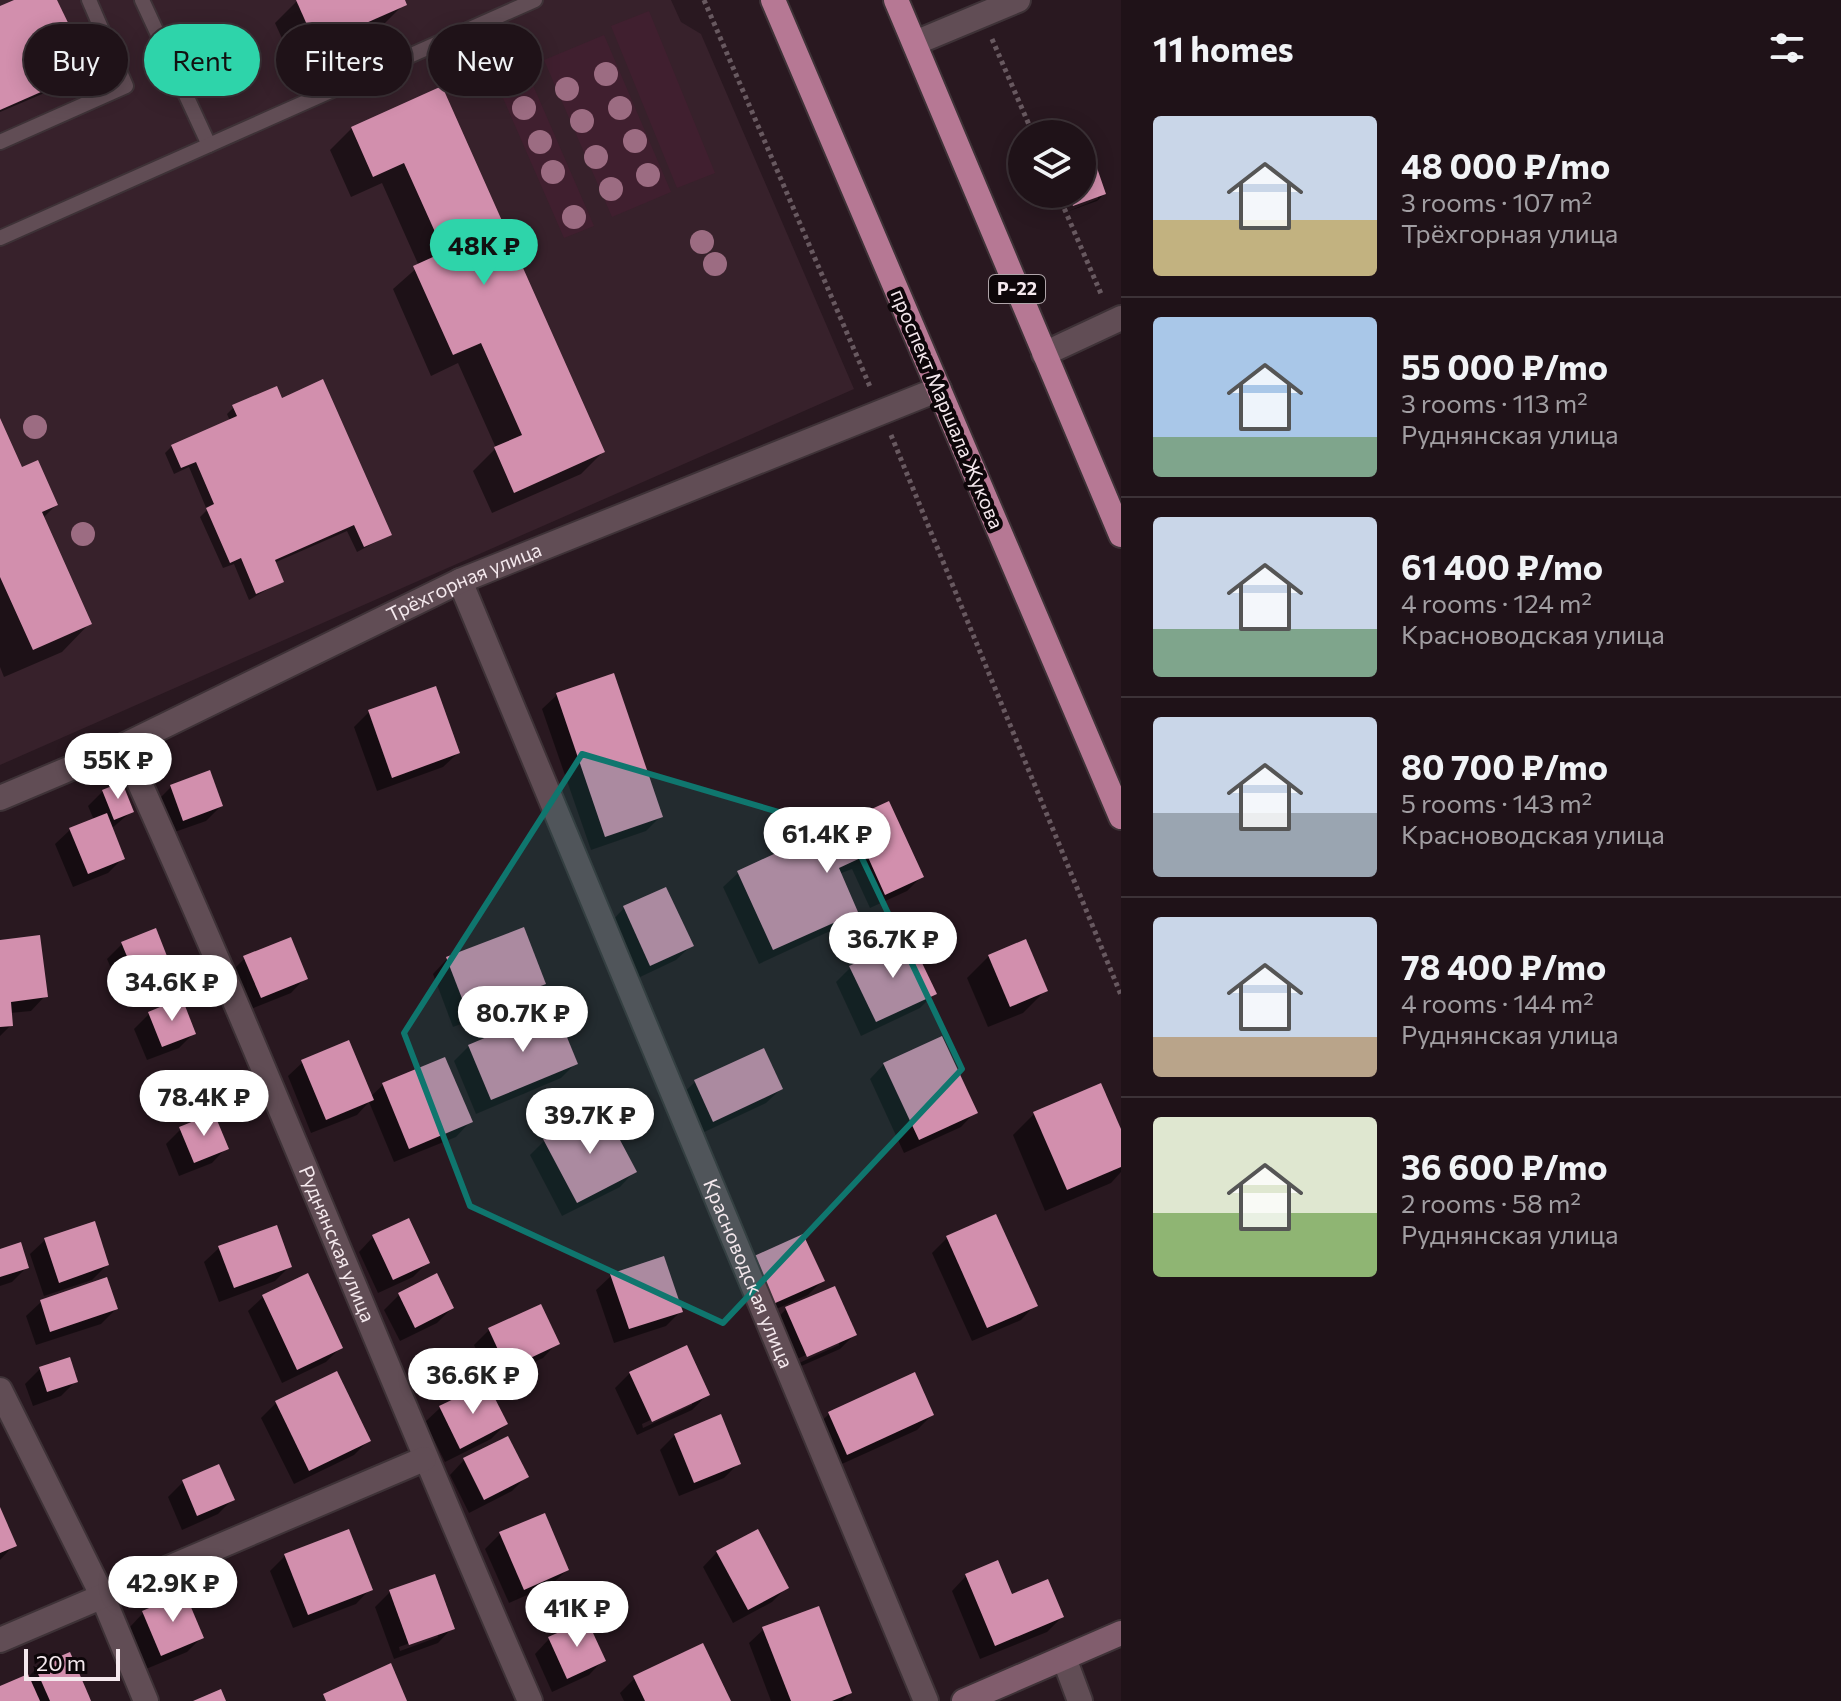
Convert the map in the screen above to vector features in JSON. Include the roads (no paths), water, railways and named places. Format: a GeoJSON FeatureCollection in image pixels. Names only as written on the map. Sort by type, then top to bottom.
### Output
{"type":"FeatureCollection","features":[{"type":"Feature","properties":{"kind":"highway","name":"проспект Маршала Жукова"},"geometry":{"type":"LineString","coordinates":[[773,0],[1121,817]]}},
{"type":"Feature","properties":{"kind":"highway","name":"Р-22"},"geometry":{"type":"LineString","coordinates":[[896,0],[1121,535]]}},
{"type":"Feature","properties":{"kind":"main road"},"geometry":{"type":"LineString","coordinates":[[964,1701],[1121,1633]]}},
{"type":"Feature","properties":{"kind":"street"},"geometry":{"type":"LineString","coordinates":[[915,43],[1018,0]]}},
{"type":"Feature","properties":{"kind":"street"},"geometry":{"type":"LineString","coordinates":[[1044,354],[1117,320]]}},
{"type":"Feature","properties":{"kind":"street","name":"Трёхгорная улица"},"geometry":{"type":"LineString","coordinates":[[0,798],[123,746],[460,581],[939,389]]}},
{"type":"Feature","properties":{"kind":"street","name":"Красноводская улица"},"geometry":{"type":"LineString","coordinates":[[460,581],[926,1701]]}},
{"type":"Feature","properties":{"kind":"street","name":"Руднянская улица"},"geometry":{"type":"LineString","coordinates":[[123,746],[210,938],[424,1459],[530,1701]]}},
{"type":"Feature","properties":{"kind":"street"},"geometry":{"type":"LineString","coordinates":[[0,1390],[102,1595],[146,1701]]}},
{"type":"Feature","properties":{"kind":"street"},"geometry":{"type":"LineString","coordinates":[[0,1640],[424,1459]]}},
{"type":"Feature","properties":{"kind":"street"},"geometry":{"type":"LineString","coordinates":[[1064,1658],[1080,1701]]}},
{"type":"Feature","properties":{"kind":"lane"},"geometry":{"type":"LineString","coordinates":[[0,142],[126,86],[89,0]]}},
{"type":"Feature","properties":{"kind":"lane"},"geometry":{"type":"LineString","coordinates":[[142,0],[209,145]]}},
{"type":"Feature","properties":{"kind":"lane"},"geometry":{"type":"LineString","coordinates":[[0,238],[535,0]]}}]}
